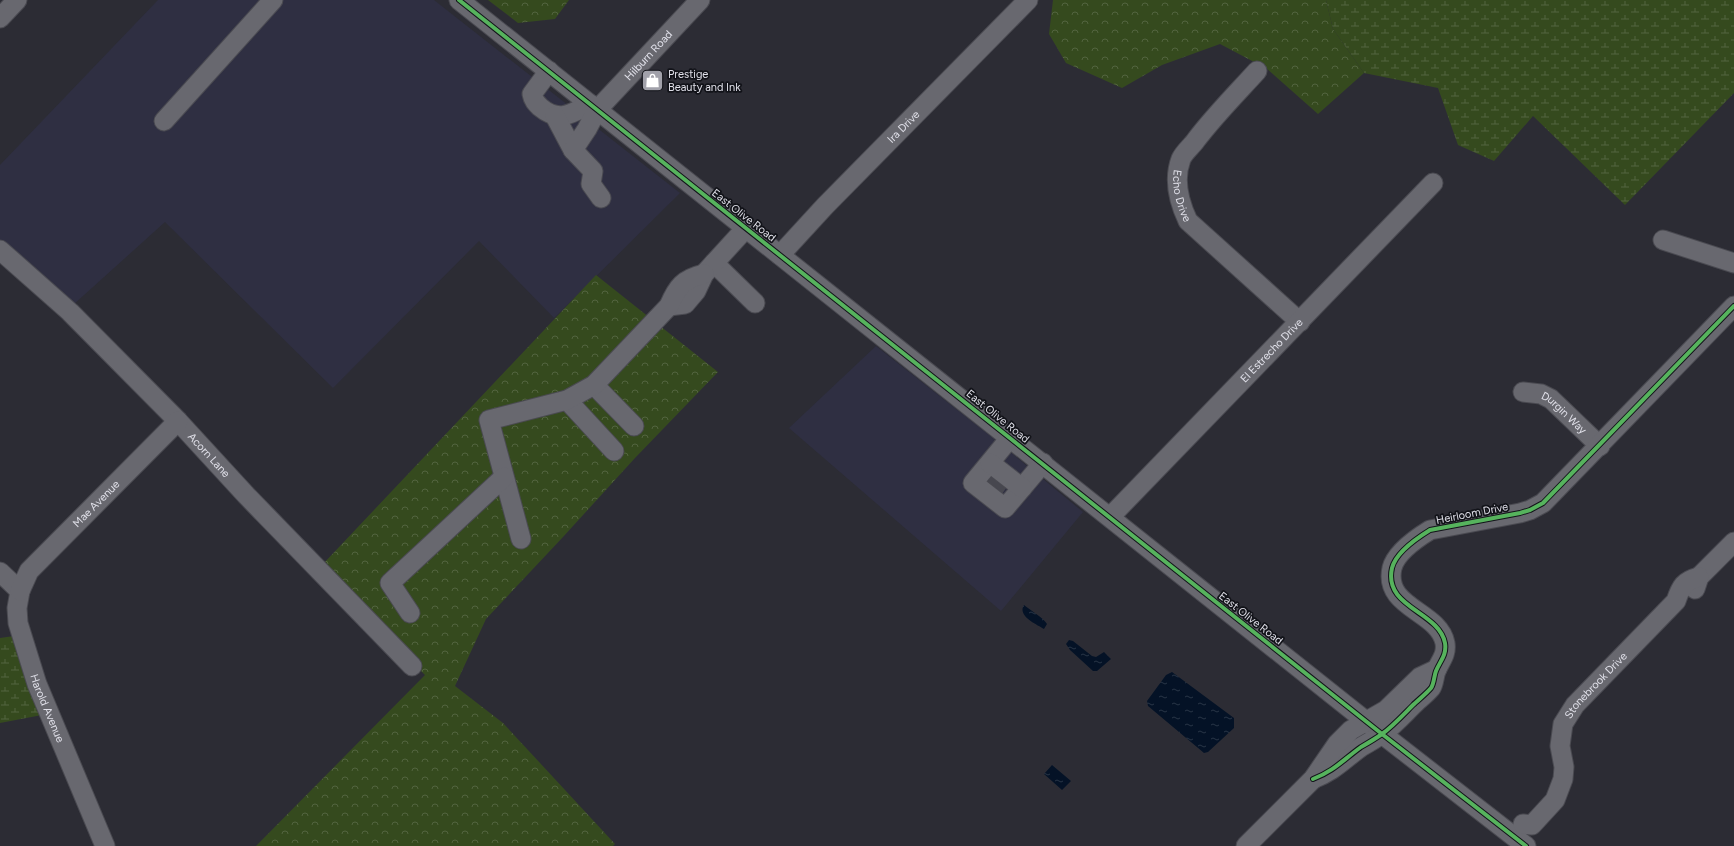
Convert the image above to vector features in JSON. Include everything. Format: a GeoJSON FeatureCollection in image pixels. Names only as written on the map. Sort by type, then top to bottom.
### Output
{"type":"FeatureCollection","features":[{"type":"Feature","properties":{"kind":"street"},"geometry":{"type":"LineString","coordinates":[[0,18],[17,0]]}},
{"type":"Feature","properties":{"kind":"street"},"geometry":{"type":"LineString","coordinates":[[164,121],[273,0]]}},
{"type":"Feature","properties":{"kind":"street","name":"East Olive Road"},"geometry":{"type":"LineString","coordinates":[[459,0],[1382,734],[1516,838]]}},
{"type":"Feature","properties":{"kind":"street","name":"Hilburn Road"},"geometry":{"type":"LineString","coordinates":[[594,107],[700,0]]}},
{"type":"Feature","properties":{"kind":"street","name":"Ira Drive"},"geometry":{"type":"LineString","coordinates":[[780,255],[825,206],[1028,0]]}},
{"type":"Feature","properties":{"kind":"street"},"geometry":{"type":"LineString","coordinates":[[549,71],[532,94],[534,101],[549,114],[555,116],[566,115],[594,107]]}},
{"type":"Feature","properties":{"kind":"street","name":"Echo Drive"},"geometry":{"type":"LineString","coordinates":[[1257,71],[1209,124],[1182,158],[1178,174],[1178,190],[1181,206],[1188,221],[1300,322]]}},
{"type":"Feature","properties":{"kind":"street"},"geometry":{"type":"LineString","coordinates":[[573,150],[587,129],[594,107]]}},
{"type":"Feature","properties":{"kind":"street"},"geometry":{"type":"LineString","coordinates":[[555,116],[573,150],[593,170],[591,184],[601,198]]}},
{"type":"Feature","properties":{"kind":"street","name":"El Estrecho Drive"},"geometry":{"type":"LineString","coordinates":[[1110,517],[1433,183]]}},
{"type":"Feature","properties":{"kind":"street"},"geometry":{"type":"LineString","coordinates":[[521,539],[489,420],[567,400],[594,385],[669,306],[685,304],[696,291],[709,269],[746,228]]}},
{"type":"Feature","properties":{"kind":"street"},"geometry":{"type":"LineString","coordinates":[[1664,240],[1734,263]]}},
{"type":"Feature","properties":{"kind":"street","name":"Acorn Lane"},"geometry":{"type":"LineString","coordinates":[[0,250],[70,312],[178,420],[246,495],[412,666]]}},
{"type":"Feature","properties":{"kind":"street"},"geometry":{"type":"LineString","coordinates":[[709,269],[755,303]]}},
{"type":"Feature","properties":{"kind":"street","name":"Heirloom Drive"},"geometry":{"type":"LineString","coordinates":[[1313,779],[1336,768],[1361,748],[1382,734],[1431,688],[1437,669],[1442,662],[1445,653],[1445,644],[1443,636],[1438,628],[1397,594],[1392,586],[1391,575],[1393,565],[1398,557],[1418,537],[1430,530],[1530,510],[1543,503],[1600,446],[1734,306]]}},
{"type":"Feature","properties":{"kind":"street"},"geometry":{"type":"LineString","coordinates":[[594,385],[634,426]]}},
{"type":"Feature","properties":{"kind":"street","name":"Durgin Way"},"geometry":{"type":"LineString","coordinates":[[1523,392],[1541,394],[1551,399],[1600,446]]}},
{"type":"Feature","properties":{"kind":"street"},"geometry":{"type":"LineString","coordinates":[[567,400],[614,451]]}},
{"type":"Feature","properties":{"kind":"street","name":"Mae Avenue"},"geometry":{"type":"LineString","coordinates":[[20,591],[30,571],[178,420]]}},
{"type":"Feature","properties":{"kind":"street"},"geometry":{"type":"LineString","coordinates":[[1010,438],[973,483],[1022,488]]}},
{"type":"Feature","properties":{"kind":"street"},"geometry":{"type":"LineString","coordinates":[[990,463],[1005,508],[1042,463]]}},
{"type":"Feature","properties":{"kind":"street"},"geometry":{"type":"LineString","coordinates":[[410,613],[390,583],[504,477]]}},
{"type":"Feature","properties":{"kind":"street","name":"Stonebrook Drive"},"geometry":{"type":"LineString","coordinates":[[1516,838],[1523,816],[1546,792],[1558,789],[1563,779],[1564,768],[1560,746],[1563,724],[1576,705],[1676,601],[1680,589],[1689,580],[1699,577],[1734,542]]}},
{"type":"Feature","properties":{"kind":"street"},"geometry":{"type":"LineString","coordinates":[[0,572],[20,591]]}},
{"type":"Feature","properties":{"kind":"street","name":"Harold Avenue"},"geometry":{"type":"LineString","coordinates":[[20,591],[17,608],[18,623],[37,684],[105,846]]}},
{"type":"Feature","properties":{"kind":"street","name":"Heirloom Drive"},"geometry":{"type":"LineString","coordinates":[[1246,846],[1313,779],[1337,744],[1350,730],[1386,710],[1420,677],[1437,669]]}},
{"type":"Feature","properties":{"kind":"shaded area"},"geometry":{"type":"Polygon","coordinates":[[[158,0],[434,0],[680,193],[554,318],[479,241],[333,388],[165,222],[73,305],[0,240],[0,165],[158,0]]]}},
{"type":"Feature","properties":{"kind":"shaded area"},"geometry":{"type":"Polygon","coordinates":[[[876,346],[997,441],[1083,512],[1001,611],[789,428],[876,346]]]}},
{"type":"Feature","properties":{"kind":"green space"},"geometry":{"type":"Polygon","coordinates":[[[488,0],[569,0],[555,19],[518,23],[488,0]]]}},
{"type":"Feature","properties":{"kind":"green space"},"geometry":{"type":"Polygon","coordinates":[[[1053,0],[1326,0],[1333,29],[1364,73],[1318,114],[1258,61],[1256,63],[1220,44],[1162,65],[1122,88],[1066,63],[1049,34],[1053,0]]]}},
{"type":"Feature","properties":{"kind":"green space"},"geometry":{"type":"Polygon","coordinates":[[[1326,0],[1734,0],[1734,93],[1625,205],[1533,116],[1494,161],[1458,145],[1438,88],[1364,73],[1333,29],[1326,0]]]}},
{"type":"Feature","properties":{"kind":"green space"},"geometry":{"type":"Polygon","coordinates":[[[596,275],[718,372],[635,458],[486,619],[455,686],[503,723],[615,844],[613,846],[256,846],[425,675],[418,668],[421,665],[323,564],[596,275]]]}},
{"type":"Feature","properties":{"kind":"green space"},"geometry":{"type":"Polygon","coordinates":[[[14,636],[42,715],[0,723],[0,638],[14,636]]]}},
{"type":"Feature","properties":{"kind":"water"},"geometry":{"type":"Polygon","coordinates":[[[1024,605],[1047,624],[1044,629],[1025,616],[1023,613],[1024,605]]]}},
{"type":"Feature","properties":{"kind":"water"},"geometry":{"type":"Polygon","coordinates":[[[1069,640],[1073,641],[1092,656],[1096,657],[1104,652],[1111,659],[1097,671],[1093,671],[1070,650],[1066,644],[1069,640]]]}},
{"type":"Feature","properties":{"kind":"water"},"geometry":{"type":"Polygon","coordinates":[[[1172,672],[1234,718],[1234,728],[1208,752],[1204,753],[1148,706],[1147,701],[1166,675],[1172,672]]]}},
{"type":"Feature","properties":{"kind":"water"},"geometry":{"type":"Polygon","coordinates":[[[1052,765],[1071,781],[1062,790],[1044,774],[1052,765]]]}},
{"type":"Feature","properties":{"kind":"tunnel"},"geometry":{"type":"LineString","coordinates":[[994,489],[1000,480]]}},
{"type":"Feature","properties":{"kind":"cycle path"},"geometry":{"type":"LineString","coordinates":[[459,0],[1382,734],[1526,846]]}},
{"type":"Feature","properties":{"kind":"cycle path"},"geometry":{"type":"LineString","coordinates":[[1313,779],[1333,769],[1361,747],[1386,731],[1427,692],[1433,684],[1436,671],[1445,651],[1445,643],[1441,632],[1433,623],[1403,601],[1396,592],[1391,581],[1392,568],[1394,562],[1402,551],[1413,541],[1430,530],[1520,513],[1530,510],[1543,503],[1734,306]]}},
{"type":"Feature","properties":{"kind":"place","name":"Prestige Beauty and Ink"},"geometry":{"type":"Point","coordinates":[653,80]}}]}
